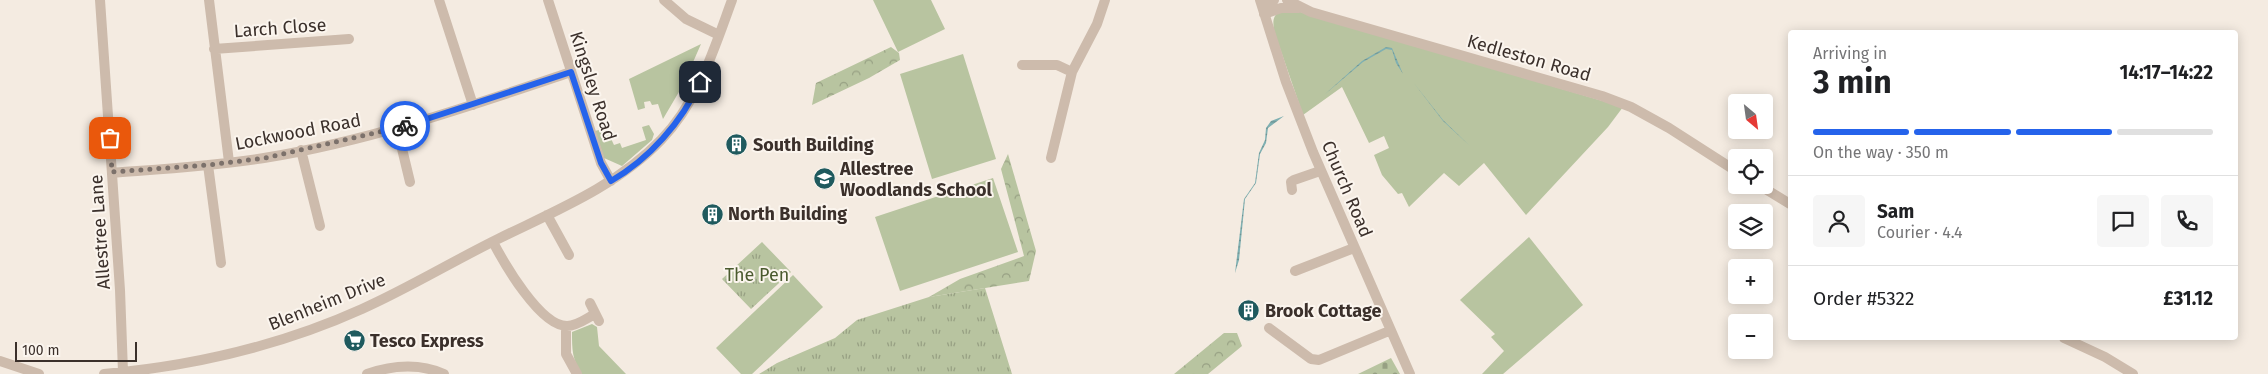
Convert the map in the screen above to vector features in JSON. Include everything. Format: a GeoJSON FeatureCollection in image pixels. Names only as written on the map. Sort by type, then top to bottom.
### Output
{"type":"FeatureCollection","features":[{"type":"Feature","properties":{"kind":"street","name":"Allestree Lane"},"geometry":{"type":"LineString","coordinates":[[100,0],[123,372]]}},
{"type":"Feature","properties":{"kind":"street"},"geometry":{"type":"LineString","coordinates":[[209,0],[229,162]]}},
{"type":"Feature","properties":{"kind":"street"},"geometry":{"type":"LineString","coordinates":[[439,0],[473,105]]}},
{"type":"Feature","properties":{"kind":"street","name":"Kingsley Road"},"geometry":{"type":"LineString","coordinates":[[548,0],[601,163],[611,181]]}},
{"type":"Feature","properties":{"kind":"street"},"geometry":{"type":"LineString","coordinates":[[664,0],[686,19],[719,35]]}},
{"type":"Feature","properties":{"kind":"street","name":"Blenheim Drive"},"geometry":{"type":"LineString","coordinates":[[104,374],[140,372],[218,357],[309,330],[380,300],[611,181],[646,155],[678,120],[694,96],[732,0]]}},
{"type":"Feature","properties":{"kind":"street"},"geometry":{"type":"LineString","coordinates":[[1051,158],[1053,130],[1072,72],[1097,24],[1105,0]]}},
{"type":"Feature","properties":{"kind":"street"},"geometry":{"type":"LineString","coordinates":[[1262,6],[1274,0]]}},
{"type":"Feature","properties":{"kind":"street","name":"Kedleston Road"},"geometry":{"type":"LineString","coordinates":[[1287,0],[1300,8],[1624,104],[1669,128],[1728,166]]}},
{"type":"Feature","properties":{"kind":"street","name":"Kedleston Road"},"geometry":{"type":"LineString","coordinates":[[1262,6],[1300,8]]}},
{"type":"Feature","properties":{"kind":"street","name":"Church Road"},"geometry":{"type":"LineString","coordinates":[[1262,6],[1286,82],[1320,171],[1389,331],[1410,374]]}},
{"type":"Feature","properties":{"kind":"street","name":"Larch Close"},"geometry":{"type":"LineString","coordinates":[[214,49],[349,39]]}},
{"type":"Feature","properties":{"kind":"street"},"geometry":{"type":"LineString","coordinates":[[1022,65],[1057,65],[1072,72]]}},
{"type":"Feature","properties":{"kind":"street"},"geometry":{"type":"LineString","coordinates":[[1036,66],[1036,77]]}},
{"type":"Feature","properties":{"kind":"street","name":"Lockwood Road"},"geometry":{"type":"LineString","coordinates":[[112,172],[208,165],[301,150],[397,128],[571,72]]}},
{"type":"Feature","properties":{"kind":"street"},"geometry":{"type":"LineString","coordinates":[[397,128],[410,182]]}},
{"type":"Feature","properties":{"kind":"street"},"geometry":{"type":"LineString","coordinates":[[301,150],[320,226]]}},
{"type":"Feature","properties":{"kind":"street"},"geometry":{"type":"LineString","coordinates":[[208,165],[221,263]]}},
{"type":"Feature","properties":{"kind":"street"},"geometry":{"type":"LineString","coordinates":[[1292,190],[1291,182],[1320,171]]}},
{"type":"Feature","properties":{"kind":"street"},"geometry":{"type":"LineString","coordinates":[[1773,194],[1788,203]]}},
{"type":"Feature","properties":{"kind":"street"},"geometry":{"type":"LineString","coordinates":[[547,215],[569,254]]}},
{"type":"Feature","properties":{"kind":"street"},"geometry":{"type":"LineString","coordinates":[[493,242],[521,289],[551,319],[566,326],[597,317],[590,303]]}},
{"type":"Feature","properties":{"kind":"street"},"geometry":{"type":"LineString","coordinates":[[1294,270],[1354,248]]}},
{"type":"Feature","properties":{"kind":"street"},"geometry":{"type":"LineString","coordinates":[[566,326],[566,354],[577,374]]}},
{"type":"Feature","properties":{"kind":"street"},"geometry":{"type":"LineString","coordinates":[[1269,328],[1311,359],[1319,360],[1389,331]]}},
{"type":"Feature","properties":{"kind":"street"},"geometry":{"type":"LineString","coordinates":[[2068,340],[2133,374]]}},
{"type":"Feature","properties":{"kind":"street"},"geometry":{"type":"LineString","coordinates":[[0,361],[39,374]]}},
{"type":"Feature","properties":{"kind":"street"},"geometry":{"type":"LineString","coordinates":[[367,374],[400,366],[427,368],[444,374]]}},
{"type":"Feature","properties":{"kind":"green space"},"geometry":{"type":"Polygon","coordinates":[[[873,0],[931,0],[945,29],[898,52],[873,0]]]}},
{"type":"Feature","properties":{"kind":"green space"},"geometry":{"type":"Polygon","coordinates":[[[1297,11],[1623,107],[1608,127],[1526,215],[1484,163],[1459,186],[1444,173],[1409,207],[1402,193],[1398,194],[1382,175],[1374,155],[1389,148],[1384,136],[1369,143],[1342,87],[1303,115],[1273,24],[1278,13],[1297,11]]]}},
{"type":"Feature","properties":{"kind":"green space"},"geometry":{"type":"Polygon","coordinates":[[[701,44],[683,85],[663,119],[658,104],[652,105],[650,101],[644,102],[645,108],[638,110],[629,79],[701,44]]]}},
{"type":"Feature","properties":{"kind":"green space"},"geometry":{"type":"Polygon","coordinates":[[[891,47],[899,53],[900,60],[869,78],[812,105],[816,83],[891,47]]]}},
{"type":"Feature","properties":{"kind":"green space"},"geometry":{"type":"Polygon","coordinates":[[[963,54],[996,159],[932,179],[900,74],[963,54]]]}},
{"type":"Feature","properties":{"kind":"green space"},"geometry":{"type":"Polygon","coordinates":[[[649,125],[654,134],[652,140],[622,166],[604,158],[595,131],[606,128],[614,145],[620,143],[622,148],[646,140],[642,127],[649,125]]]}},
{"type":"Feature","properties":{"kind":"green space"},"geometry":{"type":"Polygon","coordinates":[[[1008,154],[1036,251],[1029,281],[929,297],[960,279],[1024,256],[1001,169],[1008,154]]]}},
{"type":"Feature","properties":{"kind":"green space"},"geometry":{"type":"Polygon","coordinates":[[[993,178],[1018,252],[900,291],[875,217],[993,178]]]}},
{"type":"Feature","properties":{"kind":"green space"},"geometry":{"type":"Polygon","coordinates":[[[1529,237],[1583,305],[1503,374],[1482,374],[1504,351],[1491,337],[1495,334],[1460,300],[1529,237]]]}},
{"type":"Feature","properties":{"kind":"green space","name":"The Pen"},"geometry":{"type":"Polygon","coordinates":[[[762,242],[791,272],[751,309],[722,279],[762,242]]]}},
{"type":"Feature","properties":{"kind":"green space"},"geometry":{"type":"Polygon","coordinates":[[[793,275],[823,307],[752,374],[741,374],[716,348],[793,275]]]}},
{"type":"Feature","properties":{"kind":"green space"},"geometry":{"type":"Polygon","coordinates":[[[985,288],[1012,374],[759,374],[777,363],[835,338],[857,320],[929,297],[985,288]]]}},
{"type":"Feature","properties":{"kind":"green space"},"geometry":{"type":"Polygon","coordinates":[[[592,324],[597,327],[599,346],[626,374],[582,374],[573,354],[572,332],[592,324]]]}},
{"type":"Feature","properties":{"kind":"green space"},"geometry":{"type":"Polygon","coordinates":[[[1224,333],[1237,333],[1242,346],[1208,374],[1174,374],[1224,333]]]}},
{"type":"Feature","properties":{"kind":"green space"},"geometry":{"type":"Polygon","coordinates":[[[1391,358],[1400,374],[1358,374],[1391,358]]]}},
{"type":"Feature","properties":{"kind":"water"},"geometry":{"type":"Polygon","coordinates":[[[1386,47],[1392,48],[1403,74],[1396,63],[1392,50],[1386,49],[1363,62],[1324,95],[1362,61],[1386,47]]]}},
{"type":"Feature","properties":{"kind":"water"},"geometry":{"type":"Polygon","coordinates":[[[1413,82],[1443,120],[1470,146],[1443,121],[1413,82]]]}},
{"type":"Feature","properties":{"kind":"water"},"geometry":{"type":"Polygon","coordinates":[[[1284,116],[1268,128],[1266,143],[1260,154],[1256,183],[1245,199],[1239,260],[1235,273],[1244,199],[1255,183],[1259,153],[1265,140],[1266,128],[1271,121],[1284,116]]]}},
{"type":"Feature","properties":{"kind":"way so far"},"geometry":{"type":"LineString","coordinates":[[110,138],[112,172],[208,165],[265,158],[405,126]]}},
{"type":"Feature","properties":{"kind":"place","name":"South Building"},"geometry":{"type":"Point","coordinates":[737,145]}},
{"type":"Feature","properties":{"kind":"place","name":"Allestree Woodlands School"},"geometry":{"type":"Point","coordinates":[824,179]}},
{"type":"Feature","properties":{"kind":"place","name":"North Building"},"geometry":{"type":"Point","coordinates":[712,214]}},
{"type":"Feature","properties":{"kind":"place","name":"Brook Cottage"},"geometry":{"type":"Point","coordinates":[1249,311]}},
{"type":"Feature","properties":{"kind":"place","name":"Tesco Express"},"geometry":{"type":"Point","coordinates":[354,341]}},
{"type":"Feature","properties":{"kind":"route"},"geometry":{"type":"LineString","coordinates":[[405,126],[571,72],[601,163],[611,181],[646,155],[662,139],[678,120],[694,96],[700,82]]}}]}
